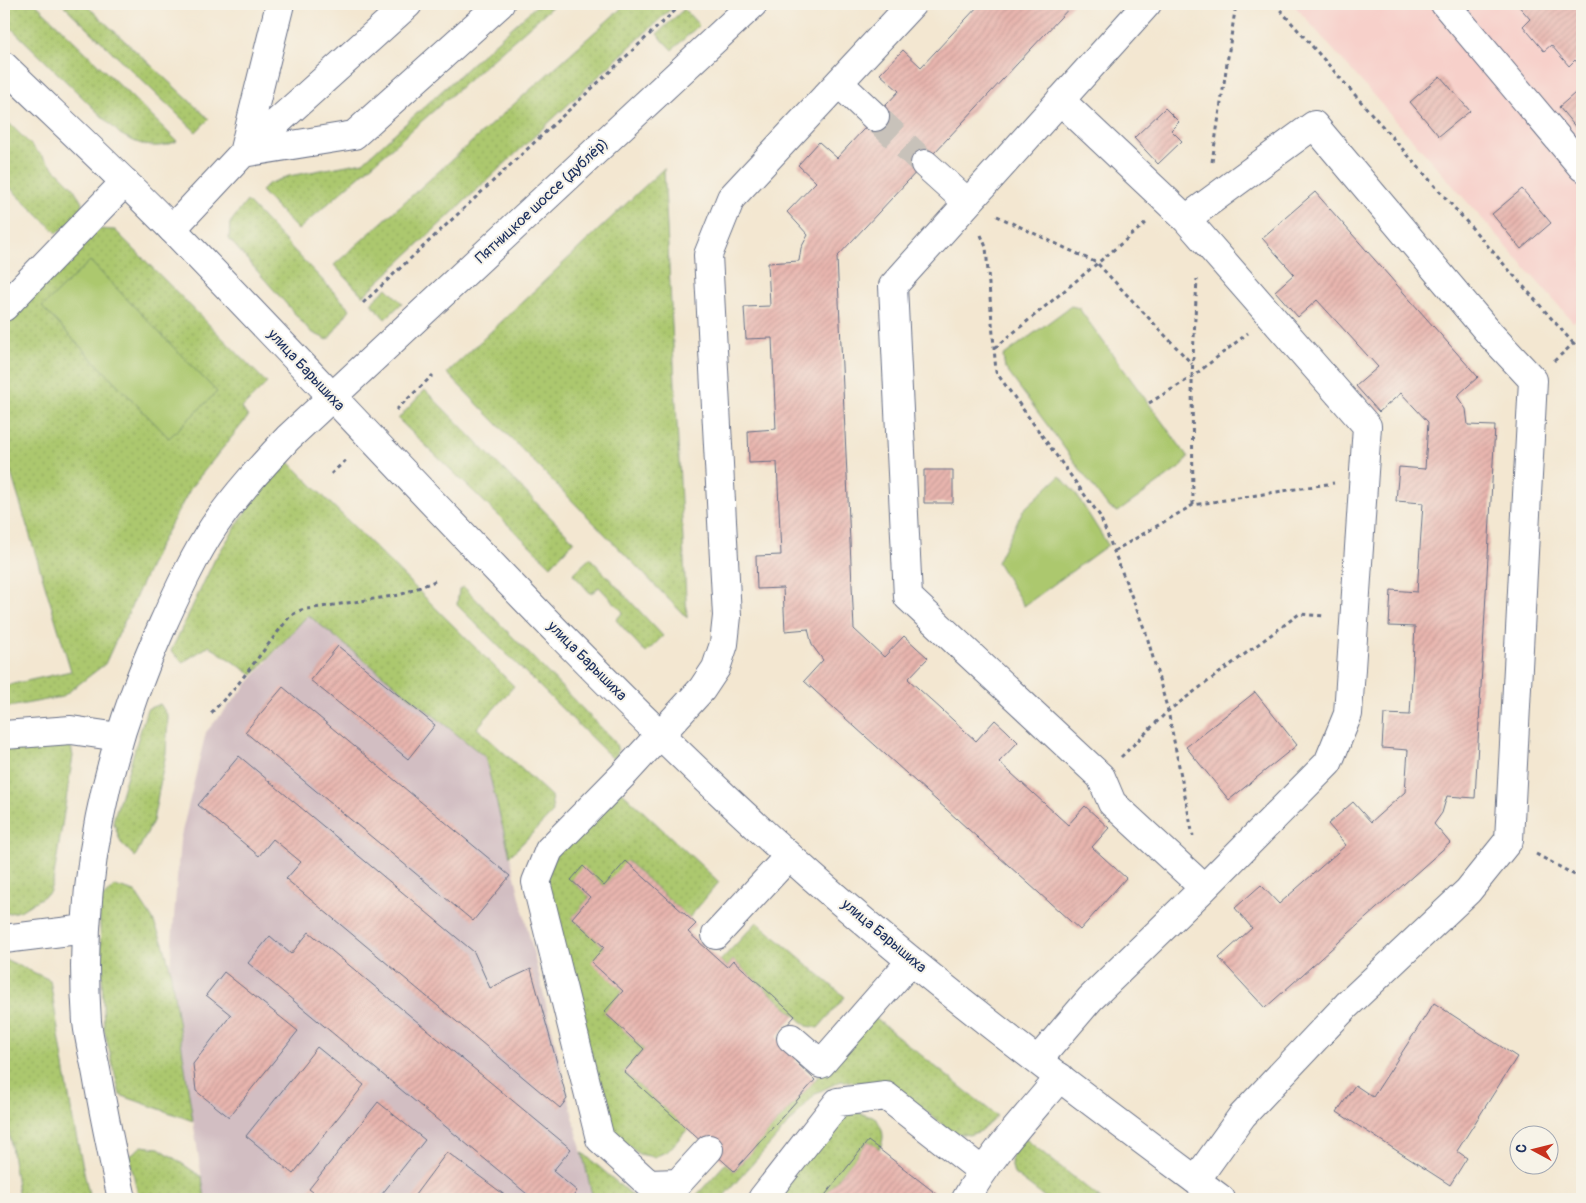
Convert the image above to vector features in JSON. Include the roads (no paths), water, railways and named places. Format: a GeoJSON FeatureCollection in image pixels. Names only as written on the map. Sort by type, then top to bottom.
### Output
{"type":"FeatureCollection","features":[{"type":"Feature","properties":{"kind":"main road"},"geometry":{"type":"LineString","coordinates":[[243,153],[280,4]]}},
{"type":"Feature","properties":{"kind":"main road"},"geometry":{"type":"LineString","coordinates":[[172,229],[243,153],[408,4]]}},
{"type":"Feature","properties":{"kind":"main road"},"geometry":{"type":"LineString","coordinates":[[243,153],[354,135],[500,4]]}},
{"type":"Feature","properties":{"kind":"main road","name":"Пятницкое шоссе (дублёр)"},"geometry":{"type":"LineString","coordinates":[[122,1199],[87,1024],[87,898],[97,825],[119,737],[142,670],[162,625],[214,527],[256,472],[288,438],[753,4]]}},
{"type":"Feature","properties":{"kind":"main road"},"geometry":{"type":"LineString","coordinates":[[709,1149],[678,1183],[649,1184],[600,1139],[536,882],[549,850],[591,809],[702,689],[716,668],[724,644],[727,616],[708,255],[732,198],[912,4]]}},
{"type":"Feature","properties":{"kind":"main road"},"geometry":{"type":"LineString","coordinates":[[1147,4],[893,286],[908,597],[1101,777],[1112,803],[1204,888]]}},
{"type":"Feature","properties":{"kind":"main road"},"geometry":{"type":"LineString","coordinates":[[1445,4],[1582,167]]}},
{"type":"Feature","properties":{"kind":"main road","name":"улица Барышиха"},"geometry":{"type":"LineString","coordinates":[[4,66],[172,229],[332,398],[660,735],[789,856],[911,960],[1060,1077],[1221,1199]]}},
{"type":"Feature","properties":{"kind":"main road"},"geometry":{"type":"LineString","coordinates":[[839,82],[875,117]]}},
{"type":"Feature","properties":{"kind":"main road"},"geometry":{"type":"LineString","coordinates":[[1038,1060],[1090,999],[1328,763],[1348,714],[1367,426],[1271,316],[1191,215],[1060,100]]}},
{"type":"Feature","properties":{"kind":"main road"},"geometry":{"type":"LineString","coordinates":[[1191,215],[1314,125],[1490,334],[1533,380],[1508,840],[1468,891],[1347,1005],[1242,1116],[1196,1180]]}},
{"type":"Feature","properties":{"kind":"main road"},"geometry":{"type":"LineString","coordinates":[[925,164],[967,202]]}},
{"type":"Feature","properties":{"kind":"main road"},"geometry":{"type":"LineString","coordinates":[[4,307],[124,182]]}},
{"type":"Feature","properties":{"kind":"main road"},"geometry":{"type":"LineString","coordinates":[[4,735],[71,730],[119,737]]}},
{"type":"Feature","properties":{"kind":"main road"},"geometry":{"type":"LineString","coordinates":[[716,935],[789,856]]}},
{"type":"Feature","properties":{"kind":"main road"},"geometry":{"type":"LineString","coordinates":[[4,939],[86,929]]}},
{"type":"Feature","properties":{"kind":"main road"},"geometry":{"type":"LineString","coordinates":[[791,1038],[821,1064],[911,960]]}},
{"type":"Feature","properties":{"kind":"main road"},"geometry":{"type":"LineString","coordinates":[[966,1199],[982,1171],[1014,1130],[1060,1077]]}},
{"type":"Feature","properties":{"kind":"main road"},"geometry":{"type":"LineString","coordinates":[[762,1199],[838,1102],[886,1096],[982,1171]]}},
{"type":"Feature","properties":{"kind":"tunnel"},"geometry":{"type":"LineString","coordinates":[[875,117],[925,164]]}}]}
